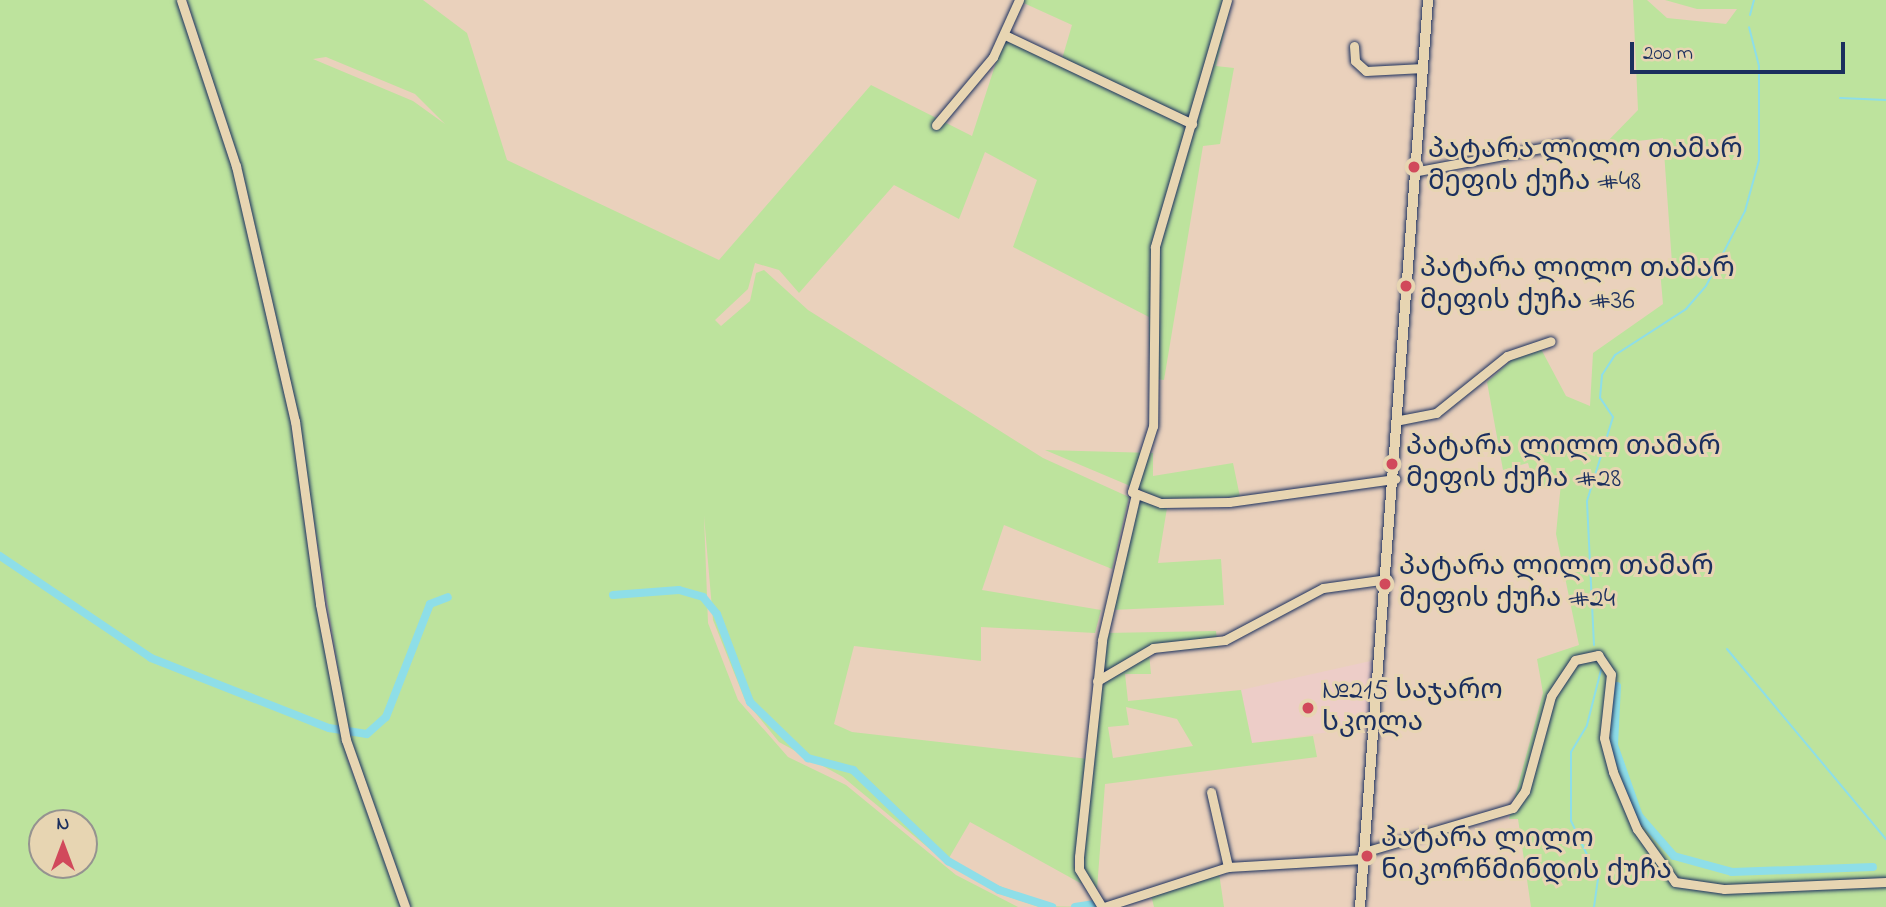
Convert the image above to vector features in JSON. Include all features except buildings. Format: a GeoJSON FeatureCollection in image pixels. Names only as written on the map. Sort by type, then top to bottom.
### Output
{"type":"FeatureCollection","features":[{"type":"Feature","properties":{"kind":"street"},"geometry":{"type":"LineString","coordinates":[[181,0],[236,166],[295,421],[346,740],[405,907]]}},
{"type":"Feature","properties":{"kind":"street"},"geometry":{"type":"LineString","coordinates":[[936,125],[1007,36],[1019,0]]}},
{"type":"Feature","properties":{"kind":"street"},"geometry":{"type":"LineString","coordinates":[[1227,0],[1153,259],[1153,426],[1134,493],[1097,681],[1079,869],[1103,907],[1228,867],[1364,856],[1513,808],[1525,791],[1551,696],[1575,660],[1598,655],[1611,674],[1604,738],[1613,772],[1637,829],[1675,882],[1724,889],[1886,882]]}},
{"type":"Feature","properties":{"kind":"street"},"geometry":{"type":"LineString","coordinates":[[1360,907],[1400,420],[1428,0]]}},
{"type":"Feature","properties":{"kind":"street"},"geometry":{"type":"LineString","coordinates":[[1007,36],[1192,124]]}},
{"type":"Feature","properties":{"kind":"street"},"geometry":{"type":"LineString","coordinates":[[1354,47],[1355,61],[1366,71],[1423,68]]}},
{"type":"Feature","properties":{"kind":"street"},"geometry":{"type":"LineString","coordinates":[[1418,171],[1567,143]]}},
{"type":"Feature","properties":{"kind":"street"},"geometry":{"type":"LineString","coordinates":[[1400,420],[1436,413],[1507,356],[1551,341]]}},
{"type":"Feature","properties":{"kind":"street"},"geometry":{"type":"LineString","coordinates":[[1134,493],[1161,503],[1229,502],[1395,479]]}},
{"type":"Feature","properties":{"kind":"street"},"geometry":{"type":"LineString","coordinates":[[1097,681],[1153,648],[1225,640],[1323,588],[1387,579]]}},
{"type":"Feature","properties":{"kind":"street"},"geometry":{"type":"LineString","coordinates":[[1211,792],[1228,867]]}},
{"type":"Feature","properties":{"kind":"shaded area","name":"№215 საჯარო სკოლა"},"geometry":{"type":"Polygon","coordinates":[[[1375,660],[1371,726],[1252,743],[1241,690],[1375,660]]]}},
{"type":"Feature","properties":{"kind":"green space"},"geometry":{"type":"Polygon","coordinates":[[[0,0],[179,0],[232,165],[290,418],[317,612],[347,758],[404,907],[0,907],[0,0]]]}},
{"type":"Feature","properties":{"kind":"green space"},"geometry":{"type":"Polygon","coordinates":[[[187,0],[423,0],[467,33],[507,160],[719,260],[871,85],[972,136],[1006,32],[1062,59],[1072,25],[1017,0],[1232,0],[1216,66],[1234,68],[1220,144],[1203,146],[1164,380],[1150,378],[1149,317],[1013,247],[1037,180],[985,152],[959,219],[894,185],[799,293],[779,270],[755,263],[748,289],[715,320],[721,326],[750,301],[756,273],[764,270],[808,310],[1043,458],[1129,497],[1112,569],[1004,525],[982,590],[1101,610],[1095,633],[981,627],[981,661],[854,646],[834,724],[852,732],[1089,759],[1074,865],[1082,884],[970,822],[949,858],[991,883],[1054,906],[1096,906],[1039,907],[997,893],[943,860],[843,777],[779,742],[745,700],[713,620],[704,516],[708,623],[738,700],[788,757],[846,785],[956,875],[1018,907],[411,907],[350,741],[296,411],[235,156],[187,0]],[[326,57],[313,59],[413,101],[445,124],[415,94],[326,57]]]}},
{"type":"Feature","properties":{"kind":"green space"},"geometry":{"type":"Polygon","coordinates":[[[1633,0],[1647,0],[1667,18],[1726,24],[1737,9],[1697,9],[1665,0],[1886,0],[1886,907],[1531,907],[1518,819],[1509,819],[1543,693],[1537,659],[1579,645],[1556,534],[1561,483],[1535,489],[1528,463],[1503,470],[1487,382],[1516,356],[1541,349],[1566,396],[1590,406],[1593,353],[1663,304],[1660,270],[1672,263],[1663,138],[1604,145],[1638,110],[1633,0]]]}},
{"type":"Feature","properties":{"kind":"green space"},"geometry":{"type":"Polygon","coordinates":[[[1045,450],[1153,453],[1153,476],[1233,463],[1240,497],[1161,499],[1045,450]]]}},
{"type":"Feature","properties":{"kind":"green space"},"geometry":{"type":"Polygon","coordinates":[[[1138,499],[1167,508],[1158,563],[1221,559],[1224,605],[1111,610],[1138,499]]]}},
{"type":"Feature","properties":{"kind":"green space"},"geometry":{"type":"Polygon","coordinates":[[[1216,631],[1218,647],[1149,653],[1151,674],[1125,674],[1128,701],[1241,690],[1252,743],[1313,736],[1317,757],[1105,784],[1097,889],[1082,871],[1081,856],[1105,633],[1216,631]],[[1126,707],[1129,725],[1108,727],[1113,758],[1193,746],[1177,719],[1126,707]]]}},
{"type":"Feature","properties":{"kind":"green space"},"geometry":{"type":"Polygon","coordinates":[[[1219,873],[1224,907],[1154,907],[1151,895],[1219,873]]]}},
{"type":"Feature","properties":{"kind":"waterway"},"geometry":{"type":"LineString","coordinates":[[1750,15],[1754,0]]}},
{"type":"Feature","properties":{"kind":"waterway"},"geometry":{"type":"LineString","coordinates":[[1594,645],[1587,501],[1613,417],[1600,398],[1602,375],[1615,355],[1686,309],[1706,286],[1745,211],[1759,160],[1759,66],[1749,27]]}},
{"type":"Feature","properties":{"kind":"waterway"},"geometry":{"type":"LineString","coordinates":[[1840,98],[1886,100]]}},
{"type":"Feature","properties":{"kind":"waterway"},"geometry":{"type":"LineString","coordinates":[[0,556],[151,658],[329,728],[367,734],[386,717],[430,604],[448,597]]}},
{"type":"Feature","properties":{"kind":"waterway"},"geometry":{"type":"LineString","coordinates":[[613,595],[679,590],[703,597],[717,614],[750,702],[808,758],[853,770],[948,861],[999,890],[1052,907]]}},
{"type":"Feature","properties":{"kind":"waterway"},"geometry":{"type":"LineString","coordinates":[[1727,649],[1886,839]]}},
{"type":"Feature","properties":{"kind":"waterway"},"geometry":{"type":"LineString","coordinates":[[1594,907],[1598,878],[1571,821],[1571,752],[1587,725],[1601,670]]}},
{"type":"Feature","properties":{"kind":"waterway"},"geometry":{"type":"LineString","coordinates":[[1617,686],[1614,745],[1639,816],[1674,856],[1732,872],[1873,867]]}},
{"type":"Feature","properties":{"kind":"waterway"},"geometry":{"type":"LineString","coordinates":[[1075,907],[1093,904]]}},
{"type":"Feature","properties":{"kind":"place","name":"პატარა ლილო თამარ მეფის ქუჩა #48"},"geometry":{"type":"Point","coordinates":[1414,167]}},
{"type":"Feature","properties":{"kind":"place","name":"პატარა ლილო თამარ მეფის ქუჩა #36"},"geometry":{"type":"Point","coordinates":[1406,286]}},
{"type":"Feature","properties":{"kind":"place","name":"პატარა ლილო თამარ მეფის ქუჩა #28"},"geometry":{"type":"Point","coordinates":[1392,464]}},
{"type":"Feature","properties":{"kind":"place","name":"პატარა ლილო თამარ მეფის ქუჩა #24"},"geometry":{"type":"Point","coordinates":[1385,584]}},
{"type":"Feature","properties":{"kind":"place","name":"№215 საჯარო სკოლა"},"geometry":{"type":"Point","coordinates":[1308,708]}},
{"type":"Feature","properties":{"kind":"place","name":"პატარა ლილო ნიკორწმინდის ქუჩა"},"geometry":{"type":"Point","coordinates":[1367,856]}}]}
